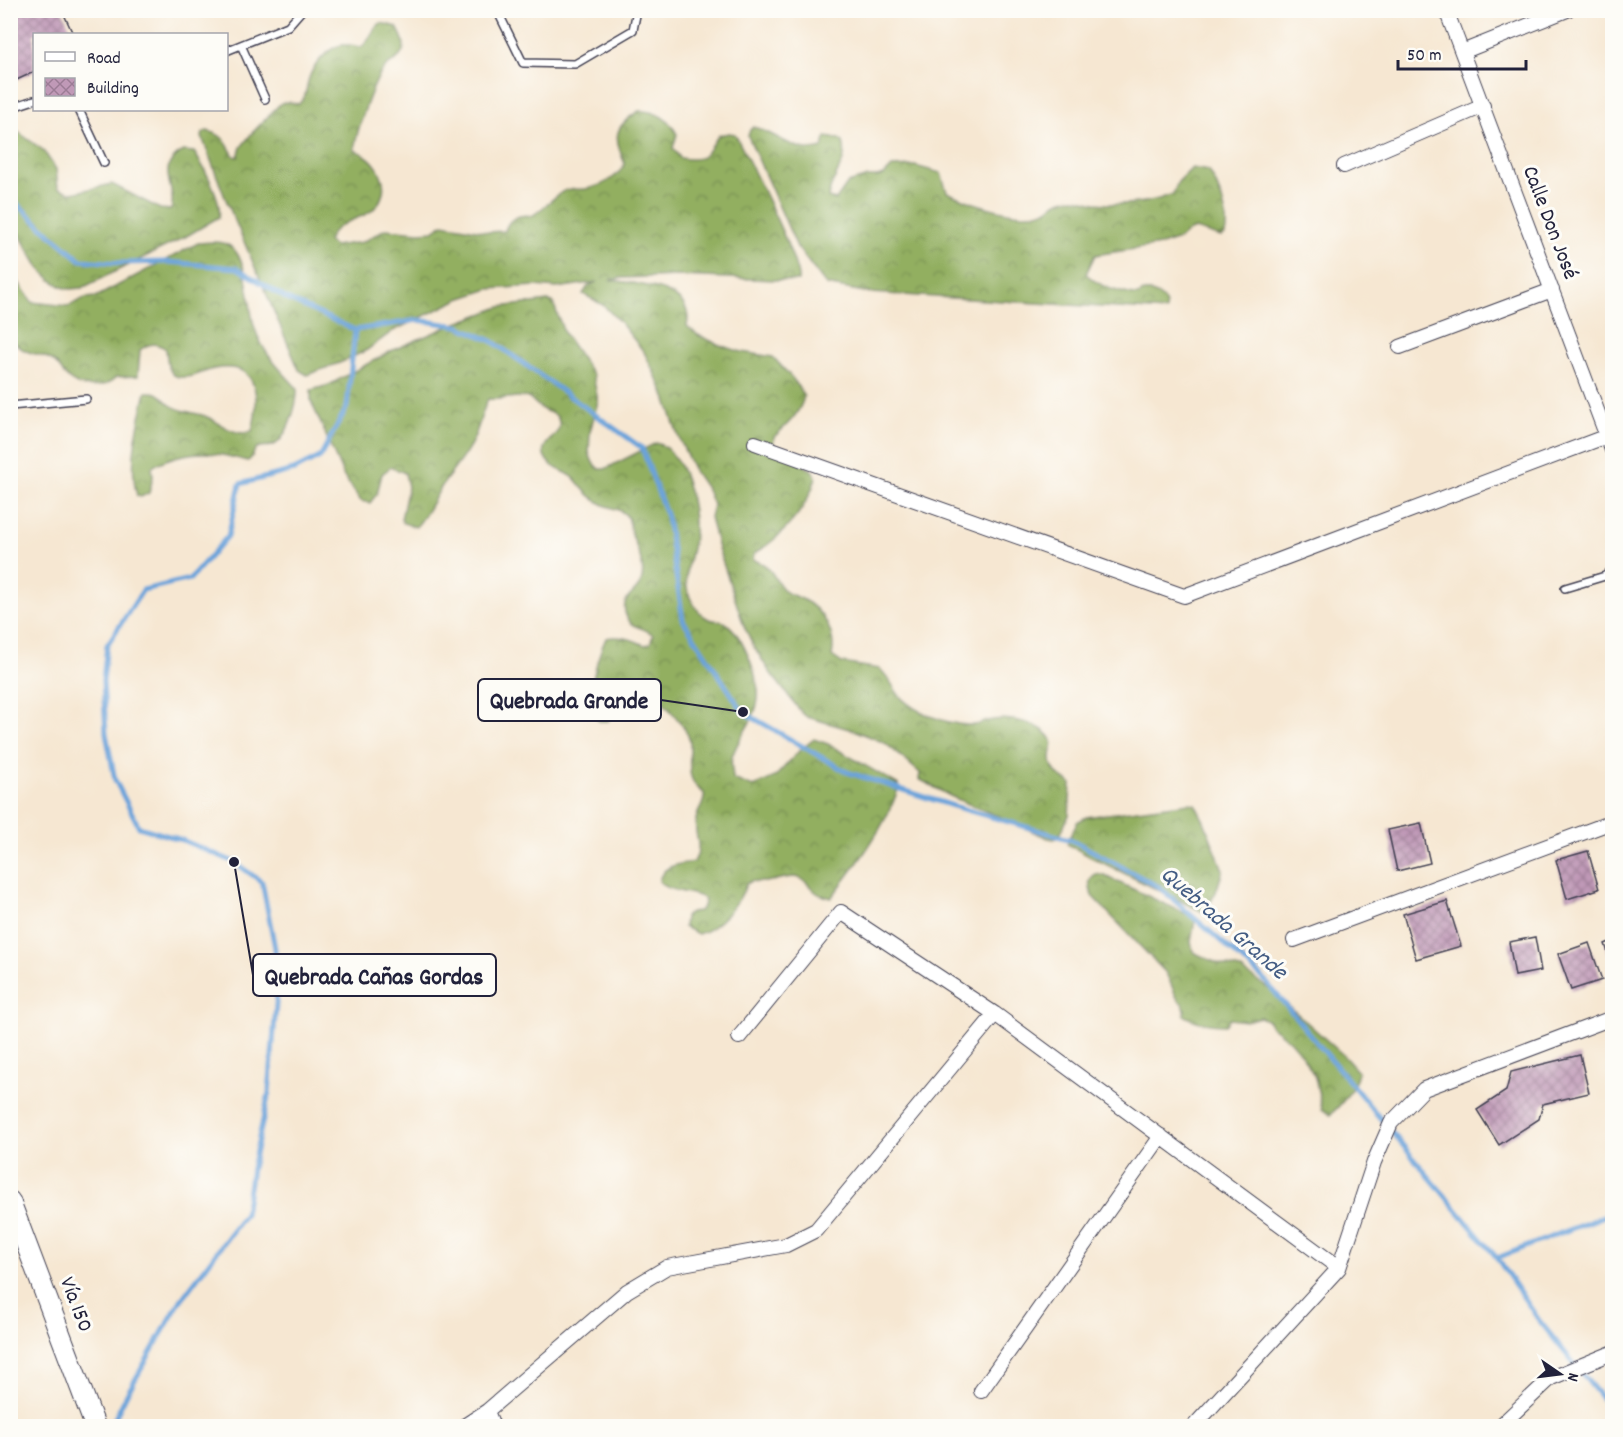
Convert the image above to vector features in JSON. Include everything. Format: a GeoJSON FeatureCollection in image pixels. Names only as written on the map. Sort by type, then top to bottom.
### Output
{"type":"FeatureCollection","features":[{"type":"Feature","properties":{"kind":"main road","name":"Vía 150"},"geometry":{"type":"LineString","coordinates":[[10,1201],[95,1426]]}},
{"type":"Feature","properties":{"kind":"street","name":"Calle Don José"},"geometry":{"type":"LineString","coordinates":[[1446,10],[1612,450]]}},
{"type":"Feature","properties":{"kind":"street"},"geometry":{"type":"LineString","coordinates":[[1462,52],[1567,10]]}},
{"type":"Feature","properties":{"kind":"street"},"geometry":{"type":"LineString","coordinates":[[1344,166],[1483,106]]}},
{"type":"Feature","properties":{"kind":"street"},"geometry":{"type":"LineString","coordinates":[[1400,347],[1552,290]]}},
{"type":"Feature","properties":{"kind":"street"},"geometry":{"type":"LineString","coordinates":[[1599,414],[1612,409]]}},
{"type":"Feature","properties":{"kind":"street"},"geometry":{"type":"LineString","coordinates":[[755,443],[1184,596],[1607,436]]}},
{"type":"Feature","properties":{"kind":"street"},"geometry":{"type":"LineString","coordinates":[[1294,940],[1612,822]]}},
{"type":"Feature","properties":{"kind":"street"},"geometry":{"type":"LineString","coordinates":[[739,1037],[841,912],[995,1014],[1339,1268]]}},
{"type":"Feature","properties":{"kind":"street"},"geometry":{"type":"LineString","coordinates":[[464,1426],[487,1411],[627,1292],[667,1266],[786,1245],[816,1230],[995,1014]]}},
{"type":"Feature","properties":{"kind":"street"},"geometry":{"type":"LineString","coordinates":[[1194,1426],[1339,1268],[1374,1162],[1391,1124],[1424,1089],[1612,1018]]}},
{"type":"Feature","properties":{"kind":"street"},"geometry":{"type":"LineString","coordinates":[[981,1391],[1161,1136]]}},
{"type":"Feature","properties":{"kind":"street"},"geometry":{"type":"LineString","coordinates":[[1500,1426],[1551,1378],[1612,1353]]}},
{"type":"Feature","properties":{"kind":"street"},"geometry":{"type":"LineString","coordinates":[[487,1411],[494,1426]]}},
{"type":"Feature","properties":{"kind":"lane"},"geometry":{"type":"LineString","coordinates":[[228,50],[288,26],[302,10]]}},
{"type":"Feature","properties":{"kind":"lane"},"geometry":{"type":"LineString","coordinates":[[497,10],[523,63],[574,64],[633,30],[637,10]]}},
{"type":"Feature","properties":{"kind":"lane"},"geometry":{"type":"LineString","coordinates":[[241,45],[265,99]]}},
{"type":"Feature","properties":{"kind":"lane"},"geometry":{"type":"LineString","coordinates":[[10,108],[33,100]]}},
{"type":"Feature","properties":{"kind":"lane"},"geometry":{"type":"LineString","coordinates":[[79,111],[104,162]]}},
{"type":"Feature","properties":{"kind":"lane"},"geometry":{"type":"LineString","coordinates":[[10,406],[86,399]]}},
{"type":"Feature","properties":{"kind":"lane"},"geometry":{"type":"LineString","coordinates":[[1565,588],[1605,576],[1612,570]]}},
{"type":"Feature","properties":{"kind":"green space"},"geometry":{"type":"Polygon","coordinates":[[[381,23],[397,27],[404,46],[399,58],[385,68],[375,84],[354,150],[366,156],[379,170],[383,180],[383,193],[380,201],[370,212],[335,230],[328,241],[334,246],[363,242],[385,229],[433,231],[443,224],[488,232],[505,231],[515,218],[523,215],[532,216],[566,190],[597,186],[618,173],[625,164],[618,147],[618,133],[624,122],[639,111],[657,114],[670,124],[677,134],[673,148],[680,158],[701,157],[719,135],[735,134],[783,233],[797,271],[798,281],[679,276],[610,280],[648,286],[673,295],[682,303],[687,313],[687,326],[698,335],[742,352],[773,357],[793,379],[804,396],[789,423],[774,437],[773,449],[812,470],[816,477],[800,511],[784,531],[754,554],[753,560],[765,565],[787,592],[809,603],[822,615],[830,630],[832,656],[842,663],[880,669],[901,697],[918,710],[927,715],[961,724],[976,725],[1000,719],[1015,720],[1029,723],[1047,734],[1052,742],[1053,768],[1057,774],[1071,784],[1069,815],[1059,837],[1048,838],[950,796],[919,779],[920,773],[885,743],[856,731],[807,717],[802,713],[769,671],[744,626],[717,545],[710,517],[713,505],[679,438],[663,391],[644,352],[603,305],[583,294],[588,286],[597,282],[557,288],[536,286],[489,289],[459,299],[393,331],[367,350],[342,362],[307,375],[299,370],[224,195],[202,137],[207,131],[217,134],[224,139],[234,156],[238,157],[241,147],[252,133],[281,103],[299,104],[302,101],[311,73],[326,53],[342,45],[361,47],[381,23]]]}},
{"type":"Feature","properties":{"kind":"green space"},"geometry":{"type":"Polygon","coordinates":[[[11,127],[43,150],[56,169],[58,188],[72,193],[112,184],[160,209],[171,210],[169,164],[183,151],[194,152],[215,193],[219,217],[185,237],[82,288],[62,287],[39,268],[11,220],[11,127]]]}},
{"type":"Feature","properties":{"kind":"green space"},"geometry":{"type":"Polygon","coordinates":[[[753,127],[804,149],[822,148],[826,137],[843,142],[844,156],[828,198],[836,200],[848,183],[884,175],[892,167],[915,166],[941,173],[947,192],[956,196],[993,209],[1031,214],[1041,212],[1068,198],[1116,204],[1154,200],[1173,194],[1178,182],[1192,168],[1209,171],[1220,193],[1225,210],[1225,235],[1221,237],[1195,229],[1179,239],[1161,245],[1095,255],[1086,274],[1098,283],[1116,291],[1133,295],[1144,292],[1157,294],[1165,303],[1166,311],[870,293],[826,285],[797,247],[748,136],[753,127]]]}},
{"type":"Feature","properties":{"kind":"green space"},"geometry":{"type":"Polygon","coordinates":[[[198,243],[226,244],[240,258],[247,282],[255,329],[273,361],[297,388],[294,410],[288,428],[279,441],[272,446],[257,448],[248,461],[208,453],[174,457],[152,467],[153,477],[149,493],[141,497],[137,496],[133,470],[134,457],[146,392],[157,393],[177,409],[205,416],[233,431],[244,433],[252,431],[255,419],[256,395],[253,385],[248,376],[240,370],[229,368],[214,369],[189,377],[178,377],[170,370],[166,349],[153,344],[140,350],[138,376],[116,377],[105,384],[91,387],[71,381],[53,361],[24,350],[11,337],[11,261],[15,277],[32,302],[68,306],[85,298],[96,297],[198,243]]]}},
{"type":"Feature","properties":{"kind":"green space"},"geometry":{"type":"Polygon","coordinates":[[[553,302],[564,333],[593,375],[598,401],[590,432],[589,453],[593,463],[599,469],[605,469],[656,443],[666,448],[674,457],[687,482],[694,524],[686,581],[688,592],[694,605],[703,615],[709,619],[724,622],[737,634],[751,663],[758,690],[753,716],[732,757],[733,779],[753,787],[775,777],[799,751],[814,739],[828,744],[899,785],[880,829],[831,898],[819,894],[804,881],[794,877],[763,882],[751,881],[746,884],[733,907],[712,927],[698,934],[684,927],[685,917],[691,912],[699,911],[705,899],[669,888],[659,881],[668,868],[694,862],[698,851],[696,820],[704,800],[704,793],[691,777],[689,737],[674,715],[655,695],[637,687],[626,694],[608,721],[599,721],[594,714],[591,693],[599,656],[606,638],[626,638],[644,645],[650,644],[653,635],[632,624],[625,611],[627,600],[640,584],[643,573],[628,518],[621,511],[594,500],[574,478],[550,464],[545,457],[545,446],[559,428],[556,416],[524,397],[488,399],[476,433],[465,455],[416,527],[403,523],[401,519],[408,487],[405,473],[391,467],[382,474],[377,494],[370,503],[361,501],[344,477],[311,401],[311,390],[329,385],[393,350],[454,324],[500,307],[553,302]]]}},
{"type":"Feature","properties":{"kind":"green space"},"geometry":{"type":"Polygon","coordinates":[[[1195,804],[1204,821],[1223,870],[1216,892],[1203,912],[1067,844],[1077,822],[1086,817],[1195,804]]]}},
{"type":"Feature","properties":{"kind":"green space"},"geometry":{"type":"Polygon","coordinates":[[[1096,874],[1105,876],[1191,916],[1195,920],[1191,942],[1193,952],[1219,964],[1240,969],[1272,991],[1341,1053],[1358,1072],[1344,1101],[1330,1115],[1322,1109],[1315,1077],[1302,1055],[1290,1041],[1271,1026],[1269,1021],[1260,1017],[1246,1021],[1230,1019],[1225,1025],[1214,1025],[1199,1022],[1184,1015],[1183,1004],[1178,1000],[1166,973],[1092,896],[1090,881],[1096,874]]]}},
{"type":"Feature","properties":{"kind":"building"},"geometry":{"type":"Polygon","coordinates":[[[10,10],[62,10],[73,33],[33,33],[33,72],[10,83],[10,10]]]}},
{"type":"Feature","properties":{"kind":"building"},"geometry":{"type":"Polygon","coordinates":[[[1421,823],[1430,863],[1397,871],[1388,830],[1421,823]]]}},
{"type":"Feature","properties":{"kind":"building"},"geometry":{"type":"Polygon","coordinates":[[[1588,851],[1599,889],[1567,899],[1556,860],[1588,851]]]}},
{"type":"Feature","properties":{"kind":"building"},"geometry":{"type":"Polygon","coordinates":[[[1447,901],[1461,946],[1416,959],[1403,914],[1447,901]]]}},
{"type":"Feature","properties":{"kind":"building"},"geometry":{"type":"Polygon","coordinates":[[[1535,937],[1541,971],[1515,976],[1509,942],[1535,937]]]}},
{"type":"Feature","properties":{"kind":"building"},"geometry":{"type":"Polygon","coordinates":[[[1612,941],[1612,964],[1605,944],[1612,941]]]}},
{"type":"Feature","properties":{"kind":"building"},"geometry":{"type":"Polygon","coordinates":[[[1589,943],[1602,980],[1571,990],[1558,954],[1589,943]]]}},
{"type":"Feature","properties":{"kind":"building"},"geometry":{"type":"Polygon","coordinates":[[[1580,1055],[1589,1093],[1543,1104],[1539,1119],[1499,1145],[1477,1110],[1506,1091],[1511,1072],[1580,1055]]]}},
{"type":"Feature","properties":{"kind":"waterway","name":"Quebrada Grande"},"geometry":{"type":"LineString","coordinates":[[10,197],[81,260],[119,263],[168,262],[237,268],[287,299],[355,330],[418,320],[458,326],[492,341],[642,448],[667,517],[683,620],[743,712],[847,772],[953,806],[1072,840],[1159,887],[1262,977],[1497,1258],[1538,1319],[1612,1411]]}},
{"type":"Feature","properties":{"kind":"waterway"},"geometry":{"type":"LineString","coordinates":[[111,1426],[181,1300],[245,1214],[252,1168],[269,1093],[277,992],[275,948],[262,882],[234,862],[182,840],[139,827],[115,780],[106,733],[103,680],[107,645],[143,590],[190,579],[228,536],[240,484],[294,470],[320,457],[347,407],[355,330]]}},
{"type":"Feature","properties":{"kind":"waterway"},"geometry":{"type":"LineString","coordinates":[[1497,1258],[1612,1213]]}},
{"type":"Feature","properties":{"kind":"place","name":"Quebrada Grande"},"geometry":{"type":"Point","coordinates":[743,712]}},
{"type":"Feature","properties":{"kind":"place","name":"Quebrada Cañas Gordas"},"geometry":{"type":"Point","coordinates":[234,862]}}]}
